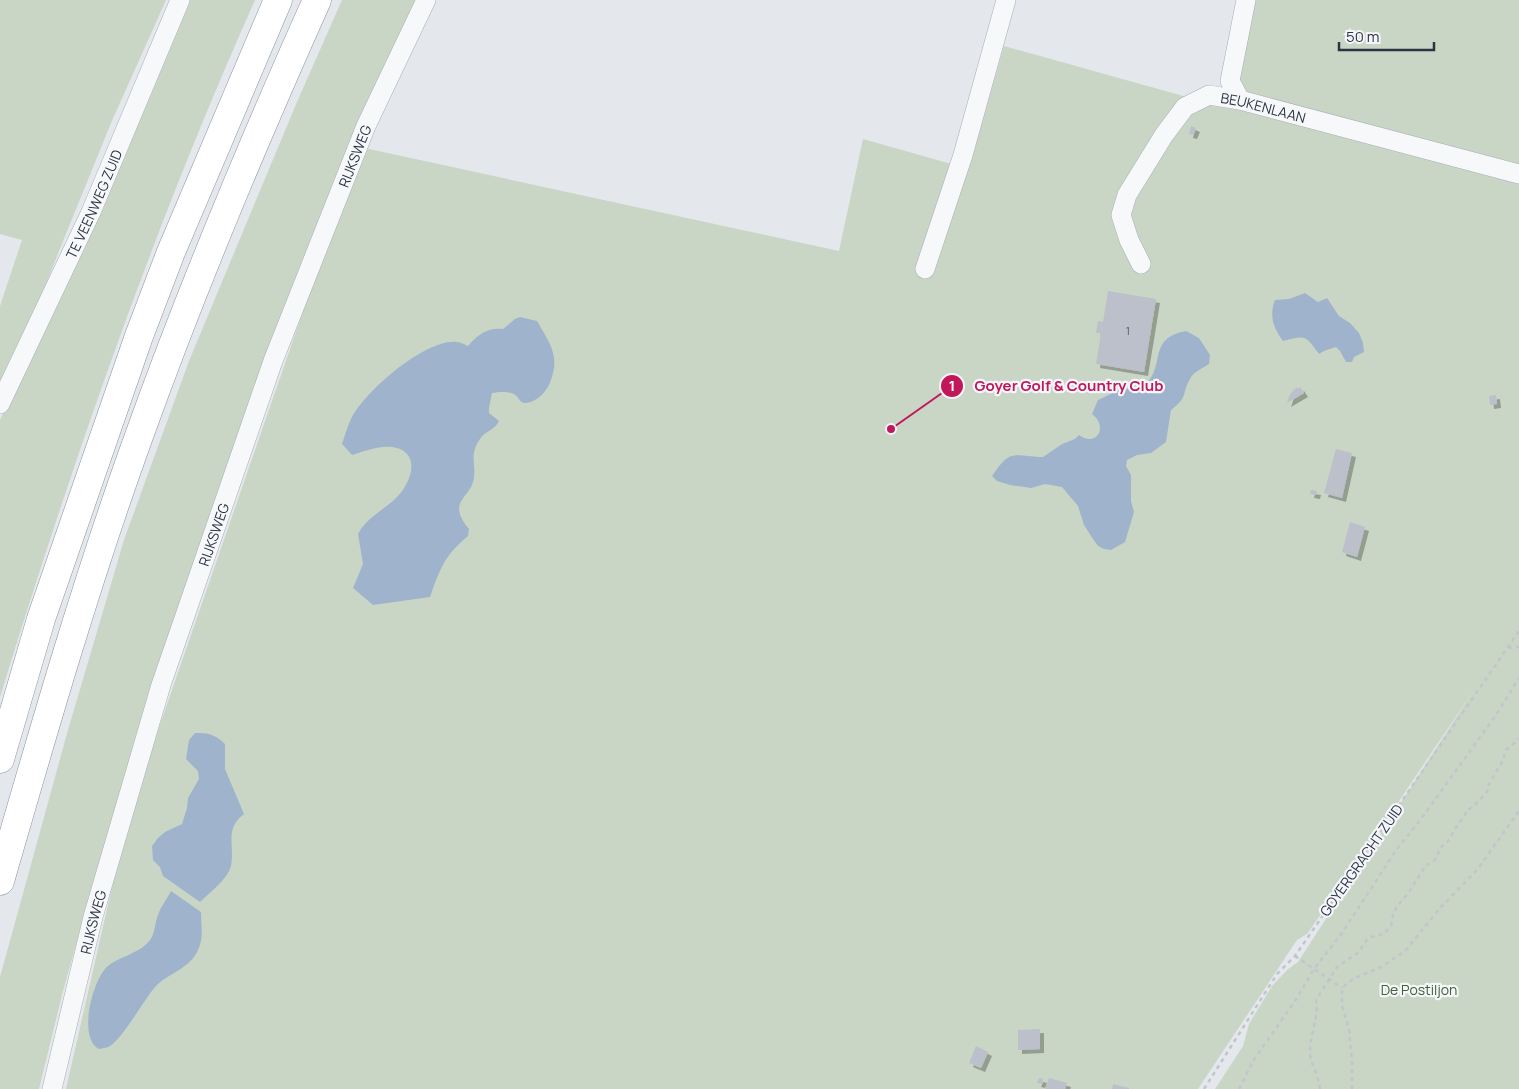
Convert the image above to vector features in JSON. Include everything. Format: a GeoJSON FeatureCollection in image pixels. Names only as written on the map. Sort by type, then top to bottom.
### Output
{"type":"FeatureCollection","features":[{"type":"Feature","properties":{"kind":"highway"},"geometry":{"type":"LineString","coordinates":[[0,759],[41,619],[139,336],[174,243],[278,0]]}},
{"type":"Feature","properties":{"kind":"highway"},"geometry":{"type":"LineString","coordinates":[[0,881],[73,635],[139,436],[203,266],[317,0]]}},
{"type":"Feature","properties":{"kind":"street","name":"TE VEENWEG ZUID"},"geometry":{"type":"LineString","coordinates":[[0,404],[91,212],[180,0]]}},
{"type":"Feature","properties":{"kind":"street","name":"RIJKSWEG"},"geometry":{"type":"LineString","coordinates":[[52,1089],[93,917],[161,685],[277,352],[366,126],[426,0]]}},
{"type":"Feature","properties":{"kind":"street"},"geometry":{"type":"LineString","coordinates":[[925,268],[963,155],[1006,0]]}},
{"type":"Feature","properties":{"kind":"street"},"geometry":{"type":"LineString","coordinates":[[1240,100],[1230,81],[1246,0]]}},
{"type":"Feature","properties":{"kind":"street","name":"BEUKENLAAN"},"geometry":{"type":"LineString","coordinates":[[1141,264],[1120,216],[1126,195],[1164,135],[1185,107],[1210,95],[1240,100],[1519,174]]}},
{"type":"Feature","properties":{"kind":"path","name":"GOYERGRACHT ZUID"},"geometry":{"type":"LineString","coordinates":[[1204,1089],[1278,974],[1295,956],[1519,632]]}},
{"type":"Feature","properties":{"kind":"path"},"geometry":{"type":"LineString","coordinates":[[1508,648],[1519,647]]}},
{"type":"Feature","properties":{"kind":"path"},"geometry":{"type":"LineString","coordinates":[[1239,1089],[1254,1061],[1295,1001],[1314,969],[1340,936],[1396,849],[1496,715],[1519,678]]}},
{"type":"Feature","properties":{"kind":"path"},"geometry":{"type":"LineString","coordinates":[[1320,1089],[1320,1081],[1310,1052],[1318,1013],[1316,1000],[1337,967],[1359,952],[1371,937],[1384,934],[1391,926],[1396,908],[1409,892],[1426,865],[1432,863],[1440,848],[1449,840],[1467,810],[1487,792],[1488,786],[1504,760],[1504,754],[1519,740]]}},
{"type":"Feature","properties":{"kind":"path"},"geometry":{"type":"LineString","coordinates":[[1352,1089],[1349,1029],[1342,1006],[1342,988],[1353,978],[1383,966],[1406,950],[1440,908],[1477,870],[1519,811]]}},
{"type":"Feature","properties":{"kind":"path"},"geometry":{"type":"LineString","coordinates":[[1295,956],[1342,988]]}},
{"type":"Feature","properties":{"kind":"green space"},"geometry":{"type":"Polygon","coordinates":[[[0,0],[166,0],[111,123],[27,333],[0,393],[0,306],[22,240],[0,234],[0,0]]]}},
{"type":"Feature","properties":{"kind":"green space"},"geometry":{"type":"Polygon","coordinates":[[[190,0],[255,0],[183,171],[117,344],[56,520],[0,697],[0,420],[122,160],[190,0]]]}},
{"type":"Feature","properties":{"kind":"green space"},"geometry":{"type":"Polygon","coordinates":[[[342,0],[420,0],[382,69],[314,231],[213,505],[153,683],[79,934],[39,1089],[0,1089],[0,977],[68,730],[124,540],[189,361],[297,102],[342,0]]]}},
{"type":"Feature","properties":{"kind":"green space","name":"De Postiljon"},"geometry":{"type":"Polygon","coordinates":[[[1250,0],[1519,0],[1519,1089],[1215,1089],[1243,1046],[1249,1024],[1272,986],[1288,969],[1298,962],[1475,688],[1307,934],[1297,940],[1198,1089],[66,1089],[128,817],[360,147],[839,251],[863,139],[969,169],[1004,46],[1194,99],[1234,83],[1250,0]]]}},
{"type":"Feature","properties":{"kind":"water"},"geometry":{"type":"Polygon","coordinates":[[[1305,293],[1318,302],[1327,298],[1339,316],[1350,323],[1359,333],[1364,352],[1354,357],[1352,362],[1346,362],[1336,347],[1319,354],[1311,343],[1304,338],[1283,341],[1274,326],[1272,316],[1275,300],[1289,299],[1305,293]]]}},
{"type":"Feature","properties":{"kind":"water"},"geometry":{"type":"Polygon","coordinates":[[[520,317],[537,321],[550,344],[553,352],[554,367],[549,385],[540,397],[526,403],[522,402],[512,393],[492,393],[489,413],[499,421],[482,436],[477,445],[474,454],[474,477],[460,506],[459,512],[469,529],[468,536],[448,557],[430,597],[373,605],[353,588],[363,564],[358,534],[366,523],[401,493],[408,482],[411,463],[405,452],[393,447],[379,448],[352,455],[342,444],[351,419],[358,408],[382,382],[413,357],[444,343],[458,342],[468,346],[484,332],[493,329],[503,329],[520,317]]]}},
{"type":"Feature","properties":{"kind":"water"},"geometry":{"type":"Polygon","coordinates":[[[1186,331],[1199,338],[1210,355],[1209,364],[1191,377],[1183,398],[1171,410],[1166,442],[1151,453],[1137,455],[1127,460],[1126,466],[1131,475],[1131,501],[1134,512],[1125,542],[1111,550],[1098,546],[1084,525],[1078,506],[1062,487],[1045,484],[1031,488],[1010,485],[997,481],[992,476],[1008,457],[1018,455],[1043,457],[1079,435],[1091,439],[1095,437],[1100,430],[1100,425],[1092,414],[1098,400],[1117,391],[1141,386],[1143,384],[1139,381],[1147,383],[1152,376],[1159,352],[1166,339],[1174,334],[1186,331]]]}},
{"type":"Feature","properties":{"kind":"water"},"geometry":{"type":"Polygon","coordinates":[[[195,733],[211,735],[225,744],[225,769],[244,814],[234,826],[232,832],[232,858],[229,871],[222,881],[200,902],[163,876],[160,867],[153,860],[152,846],[165,832],[182,824],[188,798],[199,779],[198,771],[186,759],[189,740],[195,733]]]}},
{"type":"Feature","properties":{"kind":"water"},"geometry":{"type":"Polygon","coordinates":[[[171,891],[201,912],[202,936],[198,950],[190,962],[155,987],[115,1042],[109,1047],[99,1049],[92,1043],[88,1021],[97,982],[108,966],[146,945],[153,934],[159,912],[171,891]]]}},
{"type":"Feature","properties":{"kind":"building"},"geometry":{"type":"Polygon","coordinates":[[[1191,126],[1196,128],[1193,135],[1189,134],[1191,126]]]}},
{"type":"Feature","properties":{"kind":"building"},"geometry":{"type":"Polygon","coordinates":[[[1108,291],[1156,299],[1144,372],[1096,364],[1101,333],[1096,333],[1098,321],[1103,322],[1108,291]]]}},
{"type":"Feature","properties":{"kind":"building"},"geometry":{"type":"Polygon","coordinates":[[[1297,387],[1298,389],[1300,387],[1304,393],[1287,403],[1290,394],[1297,387]]]}},
{"type":"Feature","properties":{"kind":"building"},"geometry":{"type":"Polygon","coordinates":[[[1496,395],[1497,404],[1490,405],[1489,396],[1496,395]]]}},
{"type":"Feature","properties":{"kind":"building"},"geometry":{"type":"Polygon","coordinates":[[[1336,449],[1352,453],[1342,498],[1324,493],[1336,449]]]}},
{"type":"Feature","properties":{"kind":"building"},"geometry":{"type":"Polygon","coordinates":[[[1311,490],[1317,491],[1316,495],[1310,494],[1311,490]]]}},
{"type":"Feature","properties":{"kind":"building"},"geometry":{"type":"Polygon","coordinates":[[[1350,522],[1365,527],[1357,557],[1342,552],[1350,522]]]}},
{"type":"Feature","properties":{"kind":"building"},"geometry":{"type":"Polygon","coordinates":[[[1040,1029],[1040,1049],[1018,1050],[1018,1030],[1040,1029]]]}},
{"type":"Feature","properties":{"kind":"building"},"geometry":{"type":"Polygon","coordinates":[[[976,1046],[988,1052],[981,1068],[969,1063],[976,1046]]]}},
{"type":"Feature","properties":{"kind":"building"},"geometry":{"type":"Polygon","coordinates":[[[1039,1078],[1043,1079],[1042,1084],[1037,1083],[1039,1078]]]}},
{"type":"Feature","properties":{"kind":"building"},"geometry":{"type":"Polygon","coordinates":[[[1049,1078],[1067,1083],[1065,1089],[1045,1089],[1049,1078]]]}},
{"type":"Feature","properties":{"kind":"building"},"geometry":{"type":"Polygon","coordinates":[[[1113,1084],[1129,1088],[1129,1089],[1112,1089],[1113,1084]]]}},
{"type":"Feature","properties":{"kind":"place","name":"Goyer Golf & Country Club"},"geometry":{"type":"Point","coordinates":[891,429]}}]}
